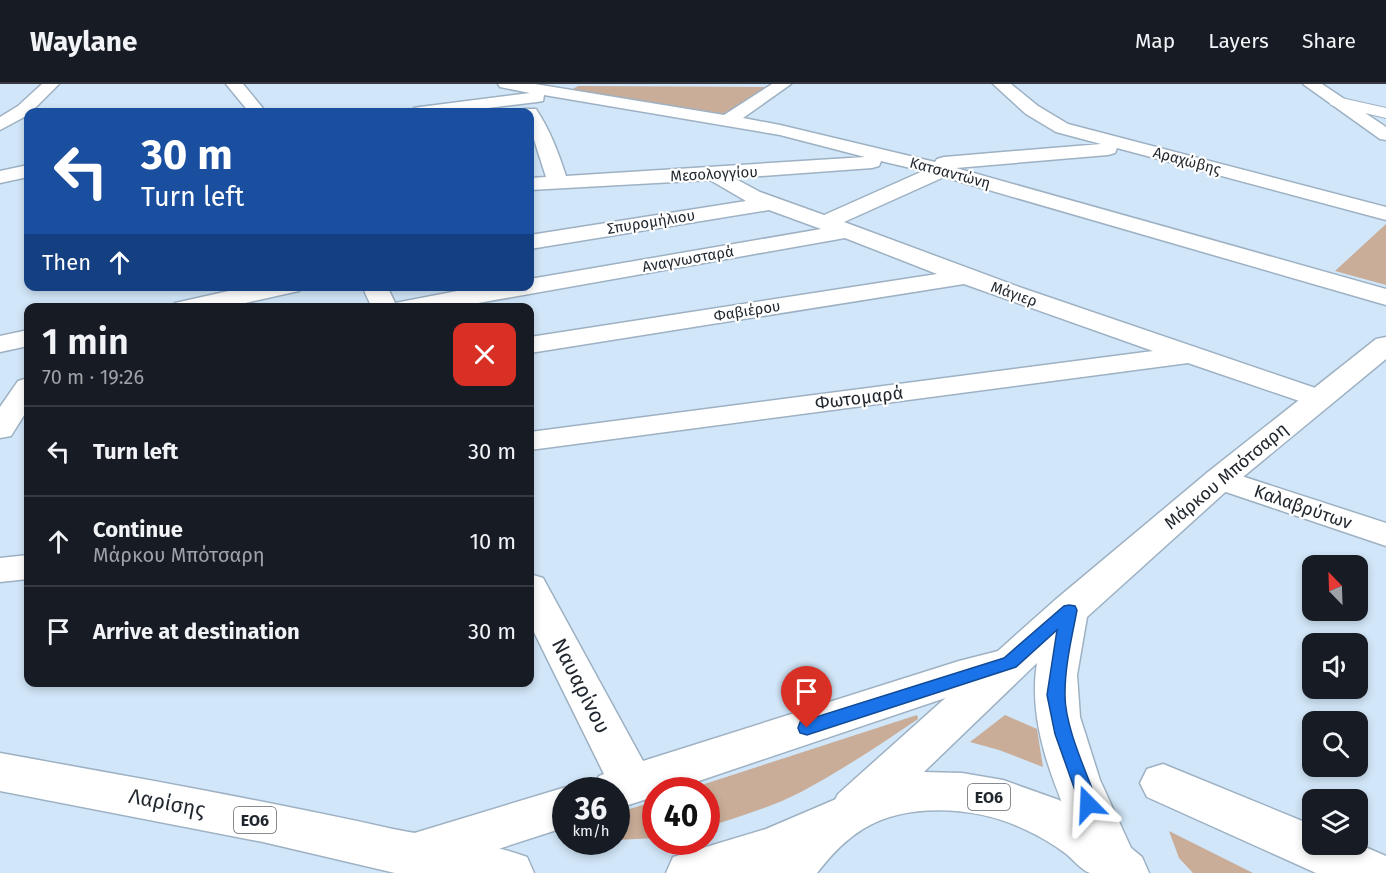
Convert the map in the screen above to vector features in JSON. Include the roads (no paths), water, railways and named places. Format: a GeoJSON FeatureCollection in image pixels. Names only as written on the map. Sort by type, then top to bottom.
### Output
{"type":"FeatureCollection","features":[{"type":"Feature","properties":{"kind":"street"},"geometry":{"type":"LineString","coordinates":[[26,108],[49,85],[68,84]]}},
{"type":"Feature","properties":{"kind":"street"},"geometry":{"type":"LineString","coordinates":[[234,84],[255,108]]}},
{"type":"Feature","properties":{"kind":"street"},"geometry":{"type":"LineString","coordinates":[[729,120],[783,84]]}},
{"type":"Feature","properties":{"kind":"street","name":"Αραχώβης"},"geometry":{"type":"LineString","coordinates":[[1001,84],[1032,110],[1062,128],[1386,214]]}},
{"type":"Feature","properties":{"kind":"street"},"geometry":{"type":"LineString","coordinates":[[1311,84],[1386,135]]}},
{"type":"Feature","properties":{"kind":"street","name":"Κατσαντώνη"},"geometry":{"type":"LineString","coordinates":[[446,108],[522,96],[561,93],[729,120],[934,168],[1386,297]]}},
{"type":"Feature","properties":{"kind":"street"},"geometry":{"type":"LineString","coordinates":[[1337,102],[1386,113]]}},
{"type":"Feature","properties":{"kind":"street"},"geometry":{"type":"LineString","coordinates":[[0,113],[24,110]]}},
{"type":"Feature","properties":{"kind":"street"},"geometry":{"type":"LineString","coordinates":[[0,125],[24,110]]}},
{"type":"Feature","properties":{"kind":"street"},"geometry":{"type":"LineString","coordinates":[[534,118],[542,133],[558,182]]}},
{"type":"Feature","properties":{"kind":"street","name":"Αναγνωσταρά"},"geometry":{"type":"LineString","coordinates":[[534,285],[836,227],[934,168],[1140,149],[1203,146]]}},
{"type":"Feature","properties":{"kind":"street","name":"Μεσολογγίου"},"geometry":{"type":"LineString","coordinates":[[534,184],[715,174],[898,159]]}},
{"type":"Feature","properties":{"kind":"street"},"geometry":{"type":"LineString","coordinates":[[0,177],[24,172]]}},
{"type":"Feature","properties":{"kind":"street","name":"Μάγιερ"},"geometry":{"type":"LineString","coordinates":[[715,174],[731,185],[772,202],[964,277],[1320,399]]}},
{"type":"Feature","properties":{"kind":"street","name":"Σπυρομήλιου"},"geometry":{"type":"LineString","coordinates":[[534,241],[772,202]]}},
{"type":"Feature","properties":{"kind":"street","name":"Φαβιέρου"},"geometry":{"type":"LineString","coordinates":[[534,344],[964,277]]}},
{"type":"Feature","properties":{"kind":"street"},"geometry":{"type":"LineString","coordinates":[[208,303],[266,291]]}},
{"type":"Feature","properties":{"kind":"street","name":"Αναγνωσταρά"},"geometry":{"type":"LineString","coordinates":[[433,303],[500,291]]}},
{"type":"Feature","properties":{"kind":"street"},"geometry":{"type":"LineString","coordinates":[[0,344],[24,339]]}},
{"type":"Feature","properties":{"kind":"street","name":"Μάρκου Μπότσαρη"},"geometry":{"type":"LineString","coordinates":[[841,817],[1069,610],[1220,479],[1386,345]]}},
{"type":"Feature","properties":{"kind":"street","name":"Φωτομαρά"},"geometry":{"type":"LineString","coordinates":[[534,440],[1188,355]]}},
{"type":"Feature","properties":{"kind":"street"},"geometry":{"type":"LineString","coordinates":[[0,429],[24,393]]}},
{"type":"Feature","properties":{"kind":"street","name":"Καλαβρύτων"},"geometry":{"type":"LineString","coordinates":[[1220,479],[1386,535]]}},
{"type":"Feature","properties":{"kind":"street"},"geometry":{"type":"LineString","coordinates":[[0,570],[24,567]]}},
{"type":"Feature","properties":{"kind":"street","name":"Ναυαρίνου"},"geometry":{"type":"LineString","coordinates":[[534,596],[619,777]]}},
{"type":"Feature","properties":{"kind":"street"},"geometry":{"type":"LineString","coordinates":[[1069,610],[1056,682],[1060,720],[1079,779],[1118,868]]}},
{"type":"Feature","properties":{"kind":"street"},"geometry":{"type":"LineString","coordinates":[[630,786],[959,677],[1010,663]]}},
{"type":"Feature","properties":{"kind":"street","name":"Λαρίσης"},"geometry":{"type":"LineString","coordinates":[[0,772],[263,822],[412,855],[509,873]]}},
{"type":"Feature","properties":{"kind":"street"},"geometry":{"type":"LineString","coordinates":[[1163,783],[1370,873]]}},
{"type":"Feature","properties":{"kind":"street","name":"ΕΟ6"},"geometry":{"type":"LineString","coordinates":[[691,873],[772,849],[841,817],[897,795],[922,791],[973,794],[1027,809],[1078,835],[1118,868]]}},
{"type":"Feature","properties":{"kind":"street"},"geometry":{"type":"LineString","coordinates":[[412,855],[552,811]]}},
{"type":"Feature","properties":{"kind":"street","name":"ΕΟ6"},"geometry":{"type":"LineString","coordinates":[[788,873],[797,858],[841,817]]}}]}
